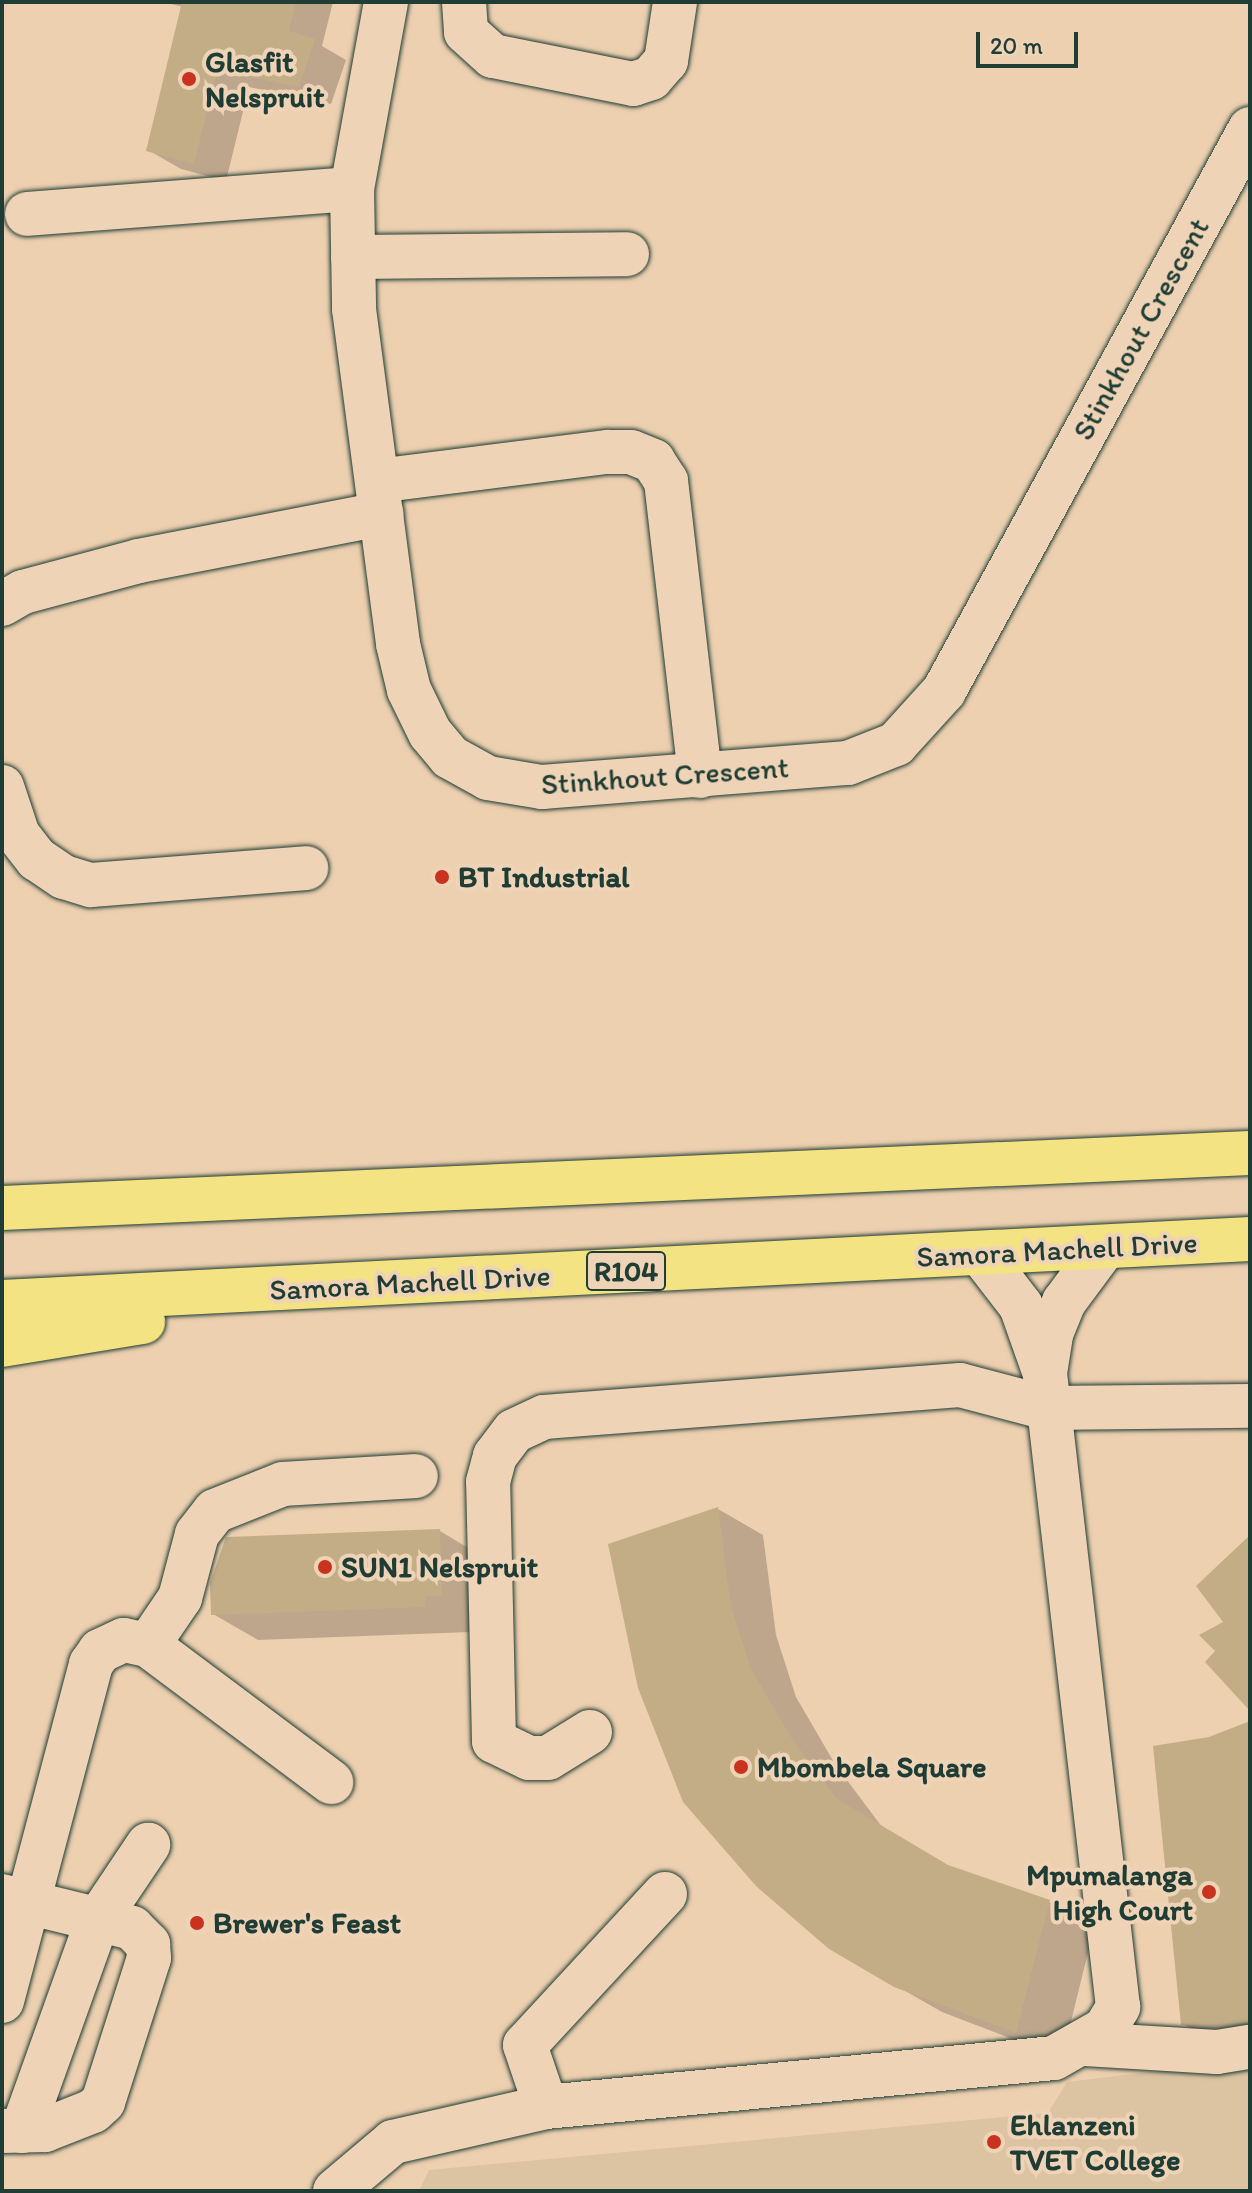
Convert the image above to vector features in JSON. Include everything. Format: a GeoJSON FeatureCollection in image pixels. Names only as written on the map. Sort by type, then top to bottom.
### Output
{"type":"FeatureCollection","features":[{"type":"Feature","properties":{"kind":"main road"},"geometry":{"type":"LineString","coordinates":[[2,1208],[1250,1153]]}},
{"type":"Feature","properties":{"kind":"main road","name":"Samora Machell Drive"},"geometry":{"type":"LineString","coordinates":[[2,1302],[1250,1239]]}},
{"type":"Feature","properties":{"kind":"main road"},"geometry":{"type":"LineString","coordinates":[[2,1345],[438,1280]]}},
{"type":"Feature","properties":{"kind":"street","name":"Stinkhout Crescent"},"geometry":{"type":"LineString","coordinates":[[386,2],[352,189],[354,309],[409,690],[430,733],[450,757],[488,778],[542,787],[848,763],[896,744],[944,691],[1250,129]]}},
{"type":"Feature","properties":{"kind":"street"},"geometry":{"type":"LineString","coordinates":[[464,2],[466,32],[493,56],[633,84],[651,78],[666,61],[675,2]]}},
{"type":"Feature","properties":{"kind":"street"},"geometry":{"type":"LineString","coordinates":[[27,214],[352,189]]}},
{"type":"Feature","properties":{"kind":"street"},"geometry":{"type":"LineString","coordinates":[[353,257],[627,254]]}},
{"type":"Feature","properties":{"kind":"street"},"geometry":{"type":"LineString","coordinates":[[2,604],[23,592],[379,498],[608,452],[631,452],[653,461],[666,481],[700,776]]}},
{"type":"Feature","properties":{"kind":"street"},"geometry":{"type":"LineString","coordinates":[[2,787],[18,835],[37,859],[64,877],[91,885],[306,868]]}},
{"type":"Feature","properties":{"kind":"street"},"geometry":{"type":"LineString","coordinates":[[1046,1391],[1051,1334],[1064,1302],[1104,1248]]}},
{"type":"Feature","properties":{"kind":"street"},"geometry":{"type":"LineString","coordinates":[[335,2191],[393,2142],[546,2107],[1054,2058],[1085,2044],[1105,2029],[1118,2007],[1046,1391],[1021,1306],[981,1254]]}},
{"type":"Feature","properties":{"kind":"street"},"geometry":{"type":"LineString","coordinates":[[590,1732],[548,1758],[529,1758],[494,1741],[488,1482],[495,1456],[514,1431],[544,1417],[960,1385],[1250,1406]]}},
{"type":"Feature","properties":{"kind":"street"},"geometry":{"type":"LineString","coordinates":[[148,1645],[180,1598],[197,1534],[215,1511],[283,1484],[416,1476]]}},
{"type":"Feature","properties":{"kind":"street"},"geometry":{"type":"LineString","coordinates":[[2,2001],[15,1899],[91,1664],[110,1645],[124,1640],[148,1645],[331,1782]]}},
{"type":"Feature","properties":{"kind":"street"},"geometry":{"type":"LineString","coordinates":[[15,1899],[97,1921],[140,1932],[149,1958],[103,2102],[93,2111],[45,2130],[12,2131],[97,1921],[148,1845]]}},
{"type":"Feature","properties":{"kind":"street"},"geometry":{"type":"LineString","coordinates":[[546,2107],[525,2045],[665,1894]]}},
{"type":"Feature","properties":{"kind":"street"},"geometry":{"type":"LineString","coordinates":[[1085,2044],[1217,2052],[1250,2047]]}},
{"type":"Feature","properties":{"kind":"street"},"geometry":{"type":"LineString","coordinates":[[362,2191],[393,2142]]}},
{"type":"Feature","properties":{"kind":"shaded area","name":"Ehlanzeni TVET College"},"geometry":{"type":"Polygon","coordinates":[[[1250,2060],[1250,2191],[419,2191],[429,2170],[1048,2113],[1067,2082],[1250,2060]]]}},
{"type":"Feature","properties":{"kind":"building","name":"Glasfit Nelspruit"},"geometry":{"type":"Polygon","coordinates":[[[182,2],[296,2],[289,31],[315,39],[299,87],[217,70],[194,164],[146,151],[182,2]]]}},
{"type":"Feature","properties":{"kind":"building","name":"Mbombela Square"},"geometry":{"type":"Polygon","coordinates":[[[718,1507],[731,1607],[751,1669],[790,1736],[837,1799],[948,1865],[1050,1900],[1016,2033],[894,1987],[829,1949],[756,1886],[683,1802],[638,1688],[608,1544],[718,1507]]]}},
{"type":"Feature","properties":{"kind":"building","name":"SUN1 Nelspruit"},"geometry":{"type":"Polygon","coordinates":[[[440,1529],[442,1596],[425,1596],[425,1607],[211,1615],[210,1583],[226,1537],[440,1529]]]}},
{"type":"Feature","properties":{"kind":"building"},"geometry":{"type":"Polygon","coordinates":[[[1250,1535],[1250,1711],[1205,1662],[1215,1651],[1199,1635],[1223,1622],[1196,1586],[1250,1535]]]}},
{"type":"Feature","properties":{"kind":"building","name":"Mpumalanga High Court"},"geometry":{"type":"Polygon","coordinates":[[[1250,1721],[1250,2023],[1181,2025],[1153,1746],[1209,1737],[1250,1721]]]}},
{"type":"Feature","properties":{"kind":"place","name":"Glasfit Nelspruit"},"geometry":{"type":"Point","coordinates":[189,79]}},
{"type":"Feature","properties":{"kind":"place","name":"BT Industrial"},"geometry":{"type":"Point","coordinates":[442,877]}},
{"type":"Feature","properties":{"kind":"place","name":"SUN1 Nelspruit"},"geometry":{"type":"Point","coordinates":[325,1567]}},
{"type":"Feature","properties":{"kind":"place","name":"Mbombela Square"},"geometry":{"type":"Point","coordinates":[741,1767]}},
{"type":"Feature","properties":{"kind":"place","name":"Mpumalanga High Court"},"geometry":{"type":"Point","coordinates":[1209,1892]}},
{"type":"Feature","properties":{"kind":"place","name":"Brewer's Feast"},"geometry":{"type":"Point","coordinates":[197,1923]}},
{"type":"Feature","properties":{"kind":"place","name":"Ehlanzeni TVET College"},"geometry":{"type":"Point","coordinates":[994,2142]}}]}
